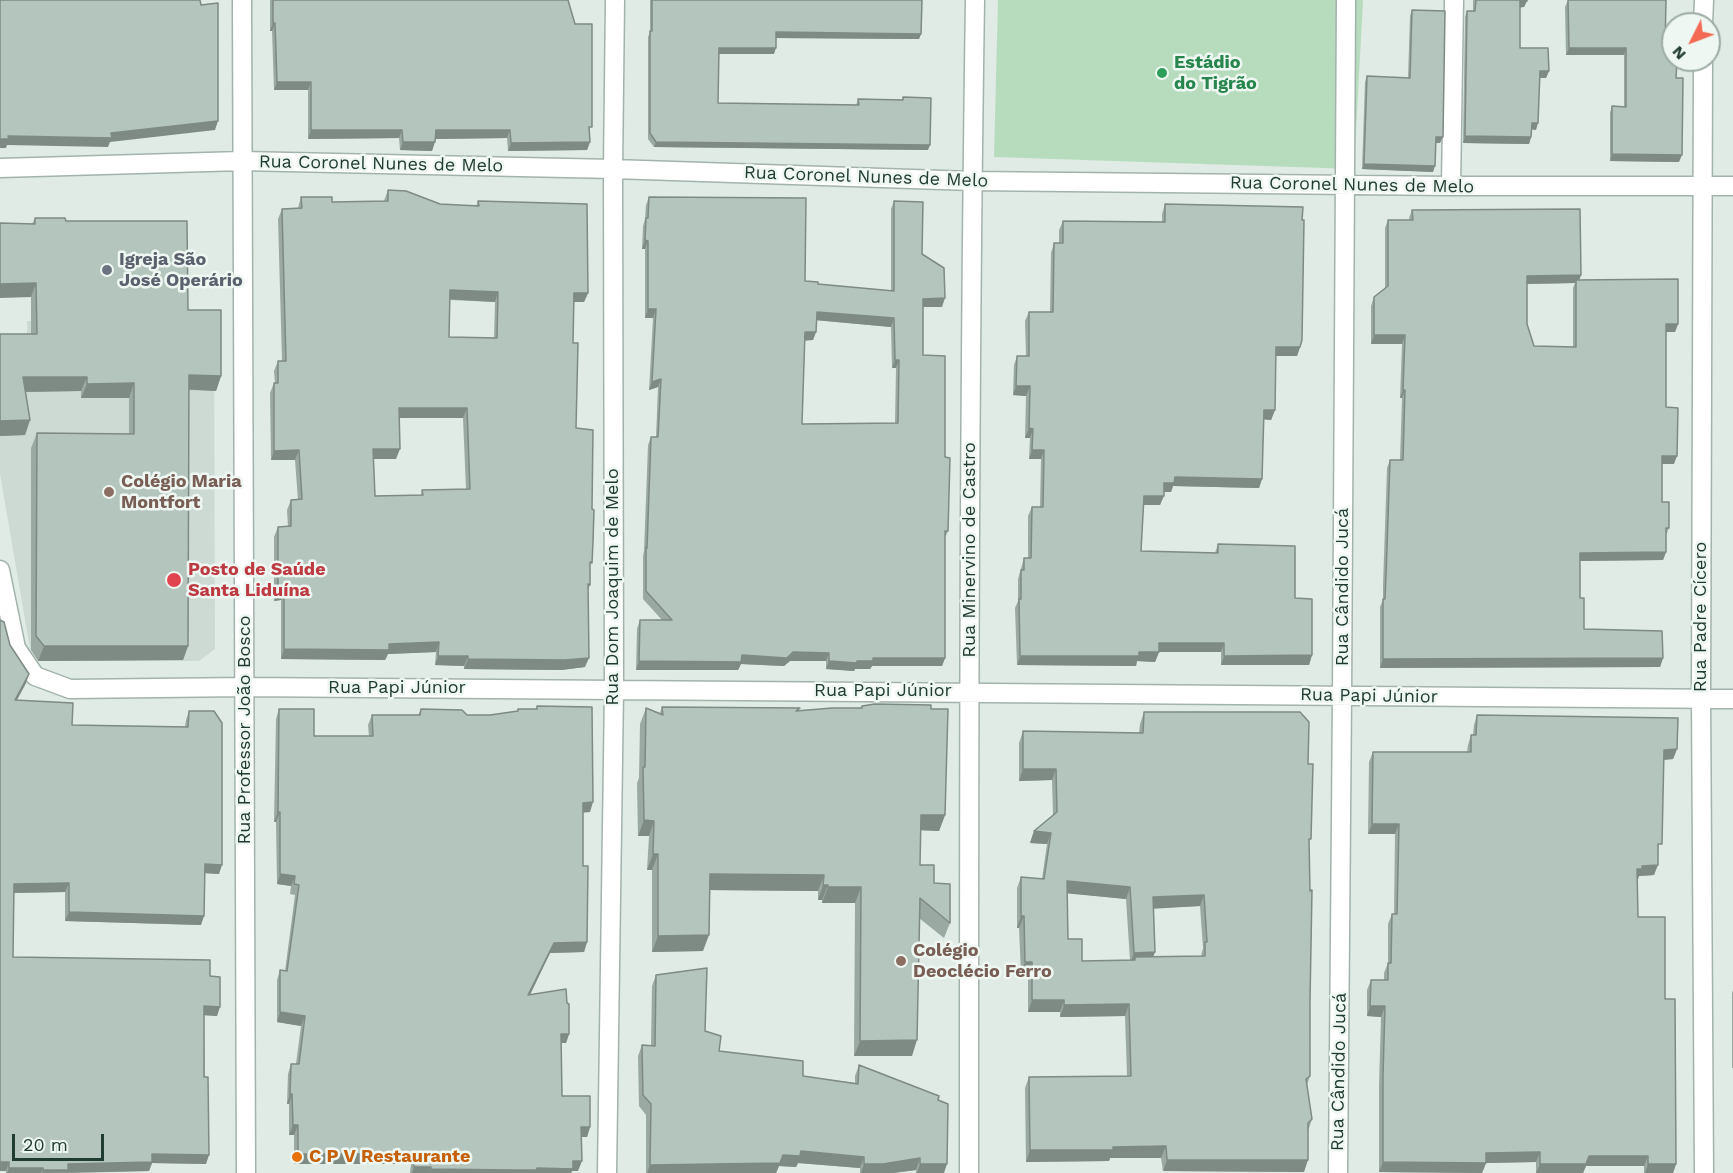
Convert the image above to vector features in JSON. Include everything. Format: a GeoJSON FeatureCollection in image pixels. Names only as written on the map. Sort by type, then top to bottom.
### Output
{"type":"FeatureCollection","features":[{"type":"Feature","properties":{"kind":"street","name":"Rua Professor João Bosco"},"geometry":{"type":"LineString","coordinates":[[242,0],[246,1173]]}},
{"type":"Feature","properties":{"kind":"street","name":"Rua Dom Joaquim de Melo"},"geometry":{"type":"LineString","coordinates":[[607,1173],[614,690],[615,0]]}},
{"type":"Feature","properties":{"kind":"street","name":"Rua Minervino de Castro"},"geometry":{"type":"LineString","coordinates":[[969,1173],[969,692],[975,0]]}},
{"type":"Feature","properties":{"kind":"street","name":"Rua Cândido Jucá"},"geometry":{"type":"LineString","coordinates":[[1338,1173],[1346,0]]}},
{"type":"Feature","properties":{"kind":"street"},"geometry":{"type":"LineString","coordinates":[[1451,186],[1454,0]]}},
{"type":"Feature","properties":{"kind":"street","name":"Rua Padre Cícero"},"geometry":{"type":"LineString","coordinates":[[1703,72],[1701,699],[1704,1173]]}},
{"type":"Feature","properties":{"kind":"street","name":"Rua Coronel Nunes de Melo"},"geometry":{"type":"LineString","coordinates":[[0,168],[242,161],[972,181],[1451,186],[1733,186]]}},
{"type":"Feature","properties":{"kind":"street","name":"Rua Papi Júnior"},"geometry":{"type":"LineString","coordinates":[[0,570],[16,648],[35,676],[70,689],[244,687],[1733,699]]}},
{"type":"Feature","properties":{"kind":"shaded area","name":"Colégio Maria Montfort"},"geometry":{"type":"Polygon","coordinates":[[[214,319],[215,649],[199,661],[41,661],[30,649],[0,474],[0,392],[28,390],[27,321],[214,319]]]}},
{"type":"Feature","properties":{"kind":"green space","name":"Estádio do Tigrão"},"geometry":{"type":"Polygon","coordinates":[[[998,0],[1363,0],[1354,169],[994,157],[998,0]]]}},
{"type":"Feature","properties":{"kind":"building"},"geometry":{"type":"Polygon","coordinates":[[[0,0],[200,0],[201,5],[218,3],[218,121],[111,133],[112,138],[8,136],[9,139],[0,139],[0,0]]]}},
{"type":"Feature","properties":{"kind":"building"},"geometry":{"type":"Polygon","coordinates":[[[273,0],[568,0],[575,24],[592,24],[590,142],[511,143],[510,130],[436,130],[435,142],[403,142],[402,130],[311,130],[311,82],[277,82],[273,0]]]}},
{"type":"Feature","properties":{"kind":"building"},"geometry":{"type":"Polygon","coordinates":[[[652,0],[922,0],[921,34],[776,32],[776,48],[719,48],[718,103],[859,105],[858,99],[931,98],[930,145],[656,142],[650,133],[652,0]]]}},
{"type":"Feature","properties":{"kind":"building"},"geometry":{"type":"Polygon","coordinates":[[[1476,0],[1527,0],[1520,1],[1520,48],[1548,48],[1549,71],[1540,71],[1538,123],[1532,123],[1531,137],[1465,136],[1467,11],[1475,11],[1476,0]]]}},
{"type":"Feature","properties":{"kind":"building"},"geometry":{"type":"Polygon","coordinates":[[[1568,0],[1666,0],[1666,12],[1661,12],[1661,72],[1676,72],[1676,78],[1683,78],[1682,155],[1612,154],[1612,106],[1626,107],[1626,48],[1569,48],[1568,0]]]}},
{"type":"Feature","properties":{"kind":"building"},"geometry":{"type":"Polygon","coordinates":[[[1412,10],[1445,11],[1443,137],[1436,137],[1435,166],[1364,164],[1367,76],[1410,78],[1412,10]]]}},
{"type":"Feature","properties":{"kind":"building"},"geometry":{"type":"Polygon","coordinates":[[[388,190],[406,191],[440,204],[479,206],[478,201],[587,204],[588,293],[574,293],[573,343],[578,343],[576,428],[593,430],[592,509],[594,510],[592,563],[590,562],[590,585],[588,584],[589,658],[565,660],[468,659],[468,656],[438,656],[439,642],[389,644],[389,650],[284,649],[284,591],[278,591],[278,527],[291,526],[291,500],[302,499],[299,450],[274,451],[274,383],[278,383],[278,361],[286,361],[282,209],[302,208],[301,197],[332,197],[332,202],[388,201],[388,190]],[[450,290],[449,337],[497,338],[498,292],[450,290]],[[399,408],[400,449],[373,449],[375,496],[423,495],[422,490],[470,489],[467,408],[399,408]]]}},
{"type":"Feature","properties":{"kind":"building"},"geometry":{"type":"Polygon","coordinates":[[[649,197],[806,198],[805,281],[894,291],[894,201],[923,202],[922,254],[944,268],[945,298],[923,299],[923,355],[945,356],[945,457],[950,458],[948,531],[945,531],[945,658],[873,658],[873,661],[857,661],[857,663],[829,661],[829,653],[793,652],[787,658],[742,655],[741,662],[639,661],[640,620],[672,620],[646,591],[651,437],[658,437],[661,379],[652,382],[656,309],[648,309],[648,241],[645,240],[646,218],[648,218],[649,197]],[[817,312],[816,332],[805,332],[802,424],[898,423],[899,360],[895,360],[894,318],[817,312]]]}},
{"type":"Feature","properties":{"kind":"building"},"geometry":{"type":"Polygon","coordinates":[[[1165,204],[1303,207],[1302,340],[1300,347],[1276,347],[1275,410],[1264,410],[1262,479],[1175,477],[1174,483],[1164,483],[1164,496],[1144,496],[1141,551],[1218,553],[1218,544],[1295,546],[1295,598],[1312,599],[1312,655],[1224,656],[1224,643],[1159,643],[1159,652],[1139,652],[1139,656],[1020,656],[1021,570],[1024,570],[1024,558],[1031,558],[1032,507],[1043,507],[1044,450],[1032,450],[1033,429],[1029,428],[1030,386],[1016,386],[1017,356],[1029,356],[1029,312],[1053,312],[1054,243],[1063,243],[1063,221],[1165,222],[1165,204]]]}},
{"type":"Feature","properties":{"kind":"building"},"geometry":{"type":"Polygon","coordinates":[[[1580,209],[1581,275],[1527,276],[1527,324],[1534,346],[1576,347],[1576,280],[1678,279],[1678,324],[1666,324],[1666,407],[1678,408],[1677,456],[1662,456],[1662,502],[1669,502],[1666,552],[1580,553],[1580,598],[1584,598],[1584,629],[1662,631],[1663,658],[1383,659],[1383,599],[1385,599],[1390,460],[1403,460],[1405,390],[1403,390],[1405,335],[1374,335],[1374,297],[1388,286],[1388,220],[1413,220],[1412,210],[1580,209]]]}},
{"type":"Feature","properties":{"kind":"building"},"geometry":{"type":"Polygon","coordinates":[[[35,218],[65,218],[66,221],[187,221],[188,310],[221,310],[221,376],[189,375],[188,646],[44,646],[36,636],[37,433],[134,434],[134,383],[87,384],[87,377],[23,377],[30,420],[0,421],[0,334],[37,334],[36,283],[0,284],[0,223],[35,224],[35,218]]]}},
{"type":"Feature","properties":{"kind":"building"},"geometry":{"type":"Polygon","coordinates":[[[0,620],[4,622],[10,645],[29,674],[15,700],[73,703],[72,725],[188,727],[189,711],[214,711],[222,723],[222,865],[205,864],[204,916],[69,912],[69,883],[14,884],[13,957],[210,960],[210,976],[220,977],[220,1007],[204,1006],[204,1077],[208,1077],[209,1155],[152,1154],[152,1162],[68,1164],[68,1170],[9,1168],[9,1162],[0,1162],[0,620]]]}},
{"type":"Feature","properties":{"kind":"building"},"geometry":{"type":"Polygon","coordinates":[[[875,704],[931,705],[931,709],[948,709],[945,815],[921,815],[920,865],[934,865],[934,883],[950,884],[950,923],[920,898],[917,1040],[860,1041],[861,887],[828,887],[828,885],[823,885],[824,875],[710,874],[709,935],[658,936],[658,854],[653,854],[654,821],[644,820],[643,767],[645,767],[646,708],[663,715],[662,707],[800,708],[796,711],[862,708],[862,706],[875,704]]]}},
{"type":"Feature","properties":{"kind":"building"},"geometry":{"type":"Polygon","coordinates":[[[537,706],[592,707],[593,802],[583,803],[583,866],[588,866],[587,942],[554,943],[528,995],[566,989],[569,1004],[569,1034],[561,1034],[562,1096],[590,1096],[590,1127],[581,1127],[582,1161],[573,1161],[573,1169],[431,1169],[431,1167],[414,1167],[414,1154],[298,1154],[298,1125],[293,1125],[292,1094],[290,1094],[291,1064],[299,1064],[305,1016],[280,1012],[280,970],[287,971],[299,885],[294,884],[295,876],[280,874],[279,709],[314,709],[314,736],[373,736],[372,715],[420,715],[421,709],[462,710],[467,715],[490,715],[518,711],[518,709],[537,709],[537,706]]]}},
{"type":"Feature","properties":{"kind":"building"},"geometry":{"type":"Polygon","coordinates":[[[1144,712],[1300,712],[1309,722],[1308,764],[1313,764],[1311,839],[1309,839],[1310,891],[1312,890],[1310,1076],[1306,1079],[1312,1119],[1308,1123],[1308,1160],[1167,1160],[1166,1146],[1113,1147],[1113,1150],[1030,1150],[1029,1077],[1131,1076],[1129,1004],[1064,1005],[1064,1000],[1032,1000],[1032,962],[1025,962],[1024,916],[1021,916],[1021,877],[1044,879],[1051,833],[1034,831],[1057,812],[1056,769],[1023,769],[1023,731],[1143,733],[1144,712]],[[1067,881],[1068,939],[1082,939],[1082,961],[1135,960],[1135,957],[1205,956],[1205,942],[1207,942],[1204,895],[1153,897],[1155,952],[1134,953],[1130,887],[1067,881]]]}},
{"type":"Feature","properties":{"kind":"building"},"geometry":{"type":"Polygon","coordinates":[[[1477,715],[1678,718],[1677,749],[1664,750],[1662,844],[1658,844],[1658,865],[1642,866],[1642,869],[1637,869],[1638,917],[1665,917],[1665,999],[1675,999],[1676,1164],[1648,1164],[1648,1156],[1589,1156],[1586,1164],[1540,1164],[1540,1152],[1486,1153],[1486,1163],[1383,1162],[1385,1006],[1370,1006],[1371,980],[1388,980],[1388,963],[1391,963],[1392,914],[1397,914],[1399,824],[1372,824],[1373,752],[1471,752],[1471,735],[1476,735],[1477,715]]]}},
{"type":"Feature","properties":{"kind":"building"},"geometry":{"type":"Polygon","coordinates":[[[707,968],[705,1031],[721,1036],[719,1051],[803,1061],[803,1076],[858,1084],[859,1065],[939,1096],[938,1100],[948,1104],[947,1164],[920,1164],[920,1158],[883,1164],[864,1164],[864,1157],[801,1151],[800,1156],[783,1155],[780,1163],[650,1165],[651,1104],[643,1095],[642,1045],[655,1046],[656,975],[707,968]]]}},
{"type":"Feature","properties":{"kind":"place","name":"Estádio do Tigrão"},"geometry":{"type":"Point","coordinates":[1162,73]}},
{"type":"Feature","properties":{"kind":"place","name":"Igreja São José Operário"},"geometry":{"type":"Point","coordinates":[107,270]}},
{"type":"Feature","properties":{"kind":"place","name":"Colégio Maria Montfort"},"geometry":{"type":"Point","coordinates":[109,492]}},
{"type":"Feature","properties":{"kind":"place","name":"Posto de Saúde Santa Liduína"},"geometry":{"type":"Point","coordinates":[174,580]}},
{"type":"Feature","properties":{"kind":"place","name":"Colégio Deoclécio Ferro"},"geometry":{"type":"Point","coordinates":[901,961]}},
{"type":"Feature","properties":{"kind":"place","name":"C P V Restaurante"},"geometry":{"type":"Point","coordinates":[297,1157]}}]}
